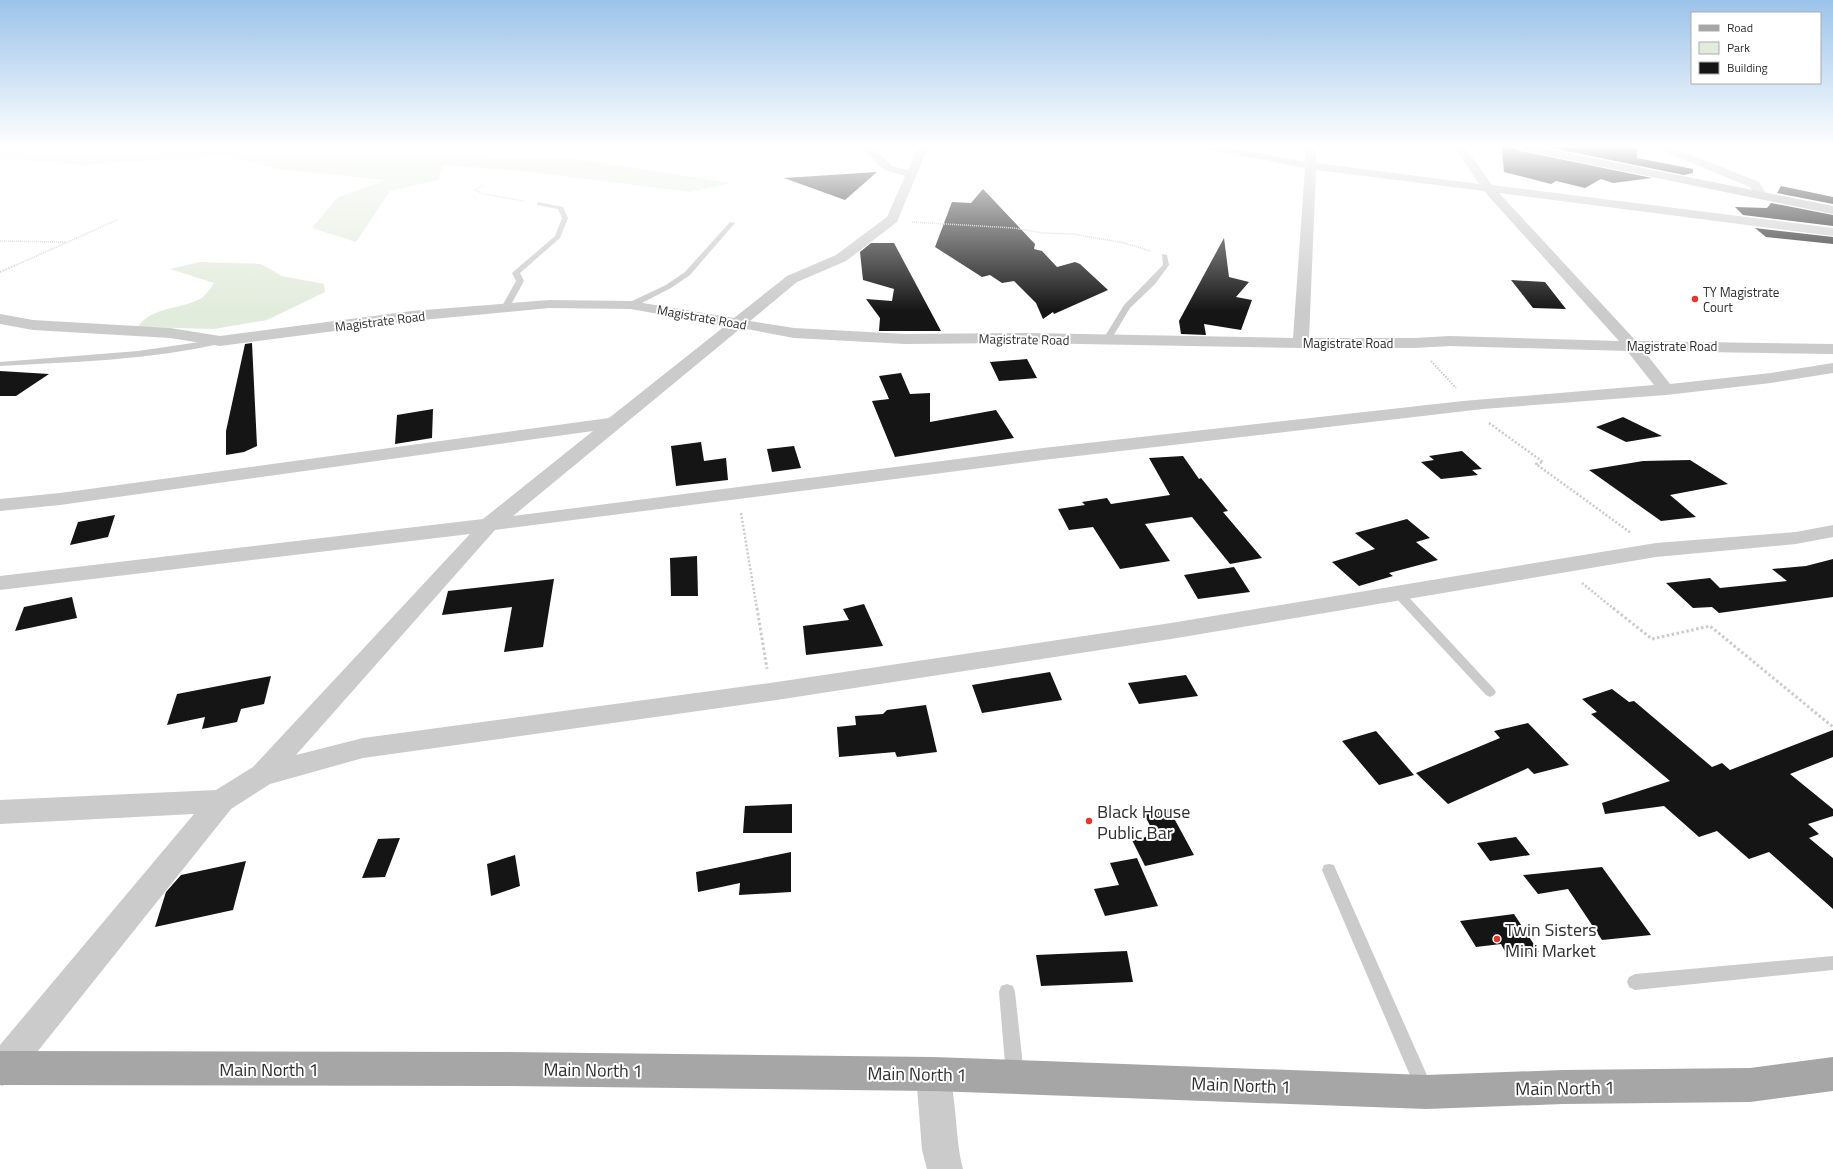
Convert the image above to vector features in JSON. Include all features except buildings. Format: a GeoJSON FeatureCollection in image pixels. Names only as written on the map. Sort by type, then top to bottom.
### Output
{"type":"FeatureCollection","features":[{"type":"Feature","properties":{"kind":"main road"},"geometry":{"type":"LineString","coordinates":[[1792,202],[1833,210]]}},
{"type":"Feature","properties":{"kind":"main road","name":"Main North 1"},"geometry":{"type":"LineString","coordinates":[[1,1068],[508,1069],[933,1074],[1426,1092],[1563,1087],[1750,1085],[1833,1074]]}},
{"type":"Feature","properties":{"kind":"street"},"geometry":{"type":"LineString","coordinates":[[1,1068],[221,801],[262,775],[489,525],[792,279],[840,258],[893,219],[900,202]]}},
{"type":"Feature","properties":{"kind":"street"},"geometry":{"type":"LineString","coordinates":[[1301,343],[1309,202]]}},
{"type":"Feature","properties":{"kind":"street"},"geometry":{"type":"LineString","coordinates":[[1500,202],[1632,346],[1666,390]]}},
{"type":"Feature","properties":{"kind":"street"},"geometry":{"type":"LineString","coordinates":[[1584,202],[1833,232]]}},
{"type":"Feature","properties":{"kind":"street","name":"Magistrate Road"},"geometry":{"type":"LineString","coordinates":[[0,319],[33,325],[170,334],[220,341],[412,316],[549,304],[631,305],[794,333],[905,339],[1027,338],[1301,343],[1414,343],[1450,341],[1833,349]]}},
{"type":"Feature","properties":{"kind":"street"},"geometry":{"type":"LineString","coordinates":[[0,583],[489,525],[1043,454],[1465,405],[1666,390],[1788,376],[1833,368]]}},
{"type":"Feature","properties":{"kind":"street"},"geometry":{"type":"LineString","coordinates":[[0,505],[60,499],[615,423]]}},
{"type":"Feature","properties":{"kind":"street"},"geometry":{"type":"LineString","coordinates":[[262,775],[364,748],[770,692],[1171,631],[1656,550],[1796,538],[1833,532]]}},
{"type":"Feature","properties":{"kind":"street"},"geometry":{"type":"LineString","coordinates":[[0,812],[221,801]]}},
{"type":"Feature","properties":{"kind":"street"},"geometry":{"type":"LineString","coordinates":[[933,1074],[940,1150],[945,1169]]}},
{"type":"Feature","properties":{"kind":"lane"},"geometry":{"type":"LineString","coordinates":[[505,308],[520,281],[516,273],[558,237],[565,218],[561,208],[539,204]]}},
{"type":"Feature","properties":{"kind":"lane"},"geometry":{"type":"LineString","coordinates":[[631,305],[681,279],[700,261],[721,233],[732,223]]}},
{"type":"Feature","properties":{"kind":"lane"},"geometry":{"type":"LineString","coordinates":[[1106,340],[1127,307],[1152,282],[1166,265],[1164,255]]}},
{"type":"Feature","properties":{"kind":"lane"},"geometry":{"type":"LineString","coordinates":[[0,364],[132,355],[189,348],[220,341]]}},
{"type":"Feature","properties":{"kind":"lane"},"geometry":{"type":"LineString","coordinates":[[1398,592],[1490,692]]}},
{"type":"Feature","properties":{"kind":"lane"},"geometry":{"type":"LineString","coordinates":[[1328,870],[1426,1092]]}},
{"type":"Feature","properties":{"kind":"lane"},"geometry":{"type":"LineString","coordinates":[[1635,982],[1833,963]]}},
{"type":"Feature","properties":{"kind":"lane"},"geometry":{"type":"LineString","coordinates":[[1007,992],[1015,1078]]}},
{"type":"Feature","properties":{"kind":"path"},"geometry":{"type":"LineString","coordinates":[[526,202],[539,204]]}},
{"type":"Feature","properties":{"kind":"path"},"geometry":{"type":"LineString","coordinates":[[893,219],[925,223],[1014,228],[1044,233],[1096,237],[1125,243],[1164,255]]}},
{"type":"Feature","properties":{"kind":"path"},"geometry":{"type":"LineString","coordinates":[[0,272],[117,220]]}},
{"type":"Feature","properties":{"kind":"path"},"geometry":{"type":"LineString","coordinates":[[0,241],[68,242]]}},
{"type":"Feature","properties":{"kind":"path"},"geometry":{"type":"LineString","coordinates":[[1414,343],[1454,386],[1465,405],[1543,462],[1536,464],[1554,478],[1615,523],[1656,550]]}},
{"type":"Feature","properties":{"kind":"path"},"geometry":{"type":"LineString","coordinates":[[738,492],[770,692]]}},
{"type":"Feature","properties":{"kind":"path"},"geometry":{"type":"LineString","coordinates":[[1561,567],[1652,638],[1710,626],[1833,727]]}},
{"type":"Feature","properties":{"kind":"green space"},"geometry":{"type":"Polygon","coordinates":[[[334,202],[383,202],[356,242],[312,228],[334,202]]]}},
{"type":"Feature","properties":{"kind":"green space"},"geometry":{"type":"Polygon","coordinates":[[[200,262],[261,264],[282,276],[324,284],[325,292],[267,320],[214,329],[138,327],[143,320],[158,312],[193,302],[206,294],[214,283],[170,269],[200,262]]]}},
{"type":"Feature","properties":{"kind":"place","name":"TY Magistrate Court"},"geometry":{"type":"Point","coordinates":[1695,299]}},
{"type":"Feature","properties":{"kind":"place","name":"Black House Public Bar"},"geometry":{"type":"Point","coordinates":[1089,821]}},
{"type":"Feature","properties":{"kind":"place","name":"Twin Sisters Mini Market"},"geometry":{"type":"Point","coordinates":[1497,939]}}]}
